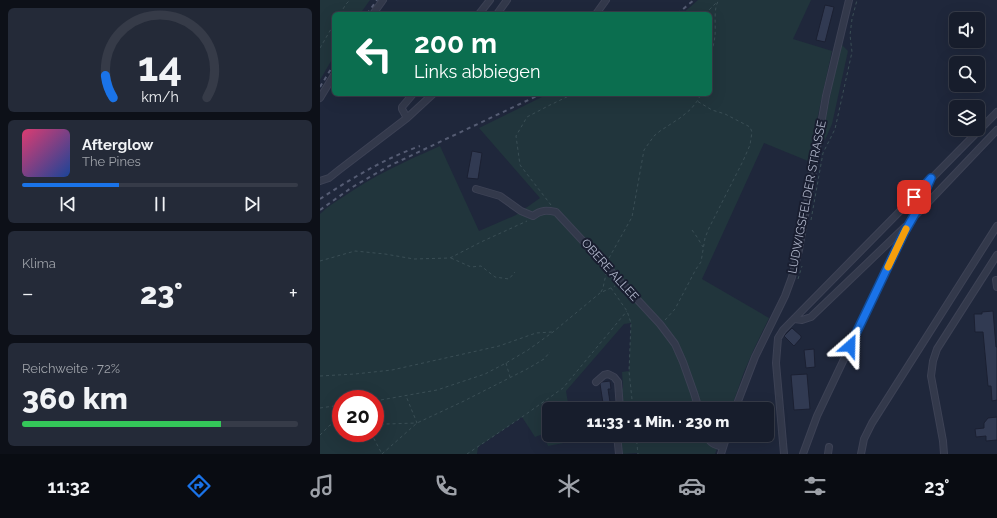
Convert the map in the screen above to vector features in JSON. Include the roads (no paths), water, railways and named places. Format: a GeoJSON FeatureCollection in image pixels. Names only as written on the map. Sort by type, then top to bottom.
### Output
{"type":"FeatureCollection","features":[{"type":"Feature","properties":{"kind":"street"},"geometry":{"type":"LineString","coordinates":[[374,12],[383,0]]}},
{"type":"Feature","properties":{"kind":"street"},"geometry":{"type":"LineString","coordinates":[[481,12],[490,0]]}},
{"type":"Feature","properties":{"kind":"street"},"geometry":{"type":"LineString","coordinates":[[498,12],[507,0]]}},
{"type":"Feature","properties":{"kind":"street"},"geometry":{"type":"LineString","coordinates":[[597,12],[606,0]]}},
{"type":"Feature","properties":{"kind":"street","name":"LUDWIGSFELDER STRASSE"},"geometry":{"type":"LineString","coordinates":[[738,402],[752,363],[784,296],[795,267],[826,96],[836,50],[850,0]]}},
{"type":"Feature","properties":{"kind":"street"},"geometry":{"type":"LineString","coordinates":[[320,98],[332,78]]}},
{"type":"Feature","properties":{"kind":"street"},"geometry":{"type":"LineString","coordinates":[[407,118],[402,107],[411,96]]}},
{"type":"Feature","properties":{"kind":"street"},"geometry":{"type":"LineString","coordinates":[[320,181],[328,178],[407,118],[431,96]]}},
{"type":"Feature","properties":{"kind":"street"},"geometry":{"type":"LineString","coordinates":[[784,454],[776,363],[778,338],[783,330],[997,112]]}},
{"type":"Feature","properties":{"kind":"street"},"geometry":{"type":"LineString","coordinates":[[794,319],[802,320],[811,317],[911,220],[997,130]]}},
{"type":"Feature","properties":{"kind":"street"},"geometry":{"type":"LineString","coordinates":[[803,454],[817,416],[931,178]]}},
{"type":"Feature","properties":{"kind":"street","name":"OBERE ALLEE"},"geometry":{"type":"LineString","coordinates":[[476,189],[500,196],[521,211],[532,216],[540,211],[548,210],[556,212],[660,324],[675,344],[697,402]]}},
{"type":"Feature","properties":{"kind":"street"},"geometry":{"type":"LineString","coordinates":[[861,454],[864,439],[872,423],[997,226]]}},
{"type":"Feature","properties":{"kind":"street"},"geometry":{"type":"LineString","coordinates":[[944,454],[932,376],[933,361],[938,349],[997,255]]}},
{"type":"Feature","properties":{"kind":"street"},"geometry":{"type":"LineString","coordinates":[[596,382],[604,375],[608,374],[614,377],[618,382],[619,402]]}},
{"type":"Feature","properties":{"kind":"street"},"geometry":{"type":"LineString","coordinates":[[618,442],[619,454]]}},
{"type":"Feature","properties":{"kind":"street"},"geometry":{"type":"LineString","coordinates":[[711,442],[723,447]]}},
{"type":"Feature","properties":{"kind":"street"},"geometry":{"type":"LineString","coordinates":[[721,454],[725,442]]}},
{"type":"Feature","properties":{"kind":"street"},"geometry":{"type":"LineString","coordinates":[[828,447],[828,454]]}},
{"type":"Feature","properties":{"kind":"railway"},"geometry":{"type":"LineString","coordinates":[[368,12],[377,0]]}},
{"type":"Feature","properties":{"kind":"railway"},"geometry":{"type":"LineString","coordinates":[[679,12],[694,0]]}},
{"type":"Feature","properties":{"kind":"railway"},"geometry":{"type":"LineString","coordinates":[[320,87],[332,67]]}},
{"type":"Feature","properties":{"kind":"railway"},"geometry":{"type":"LineString","coordinates":[[320,210],[351,188],[387,167],[537,96]]}},
{"type":"Feature","properties":{"kind":"railway"},"geometry":{"type":"LineString","coordinates":[[320,199],[368,170],[420,146]]}}]}
